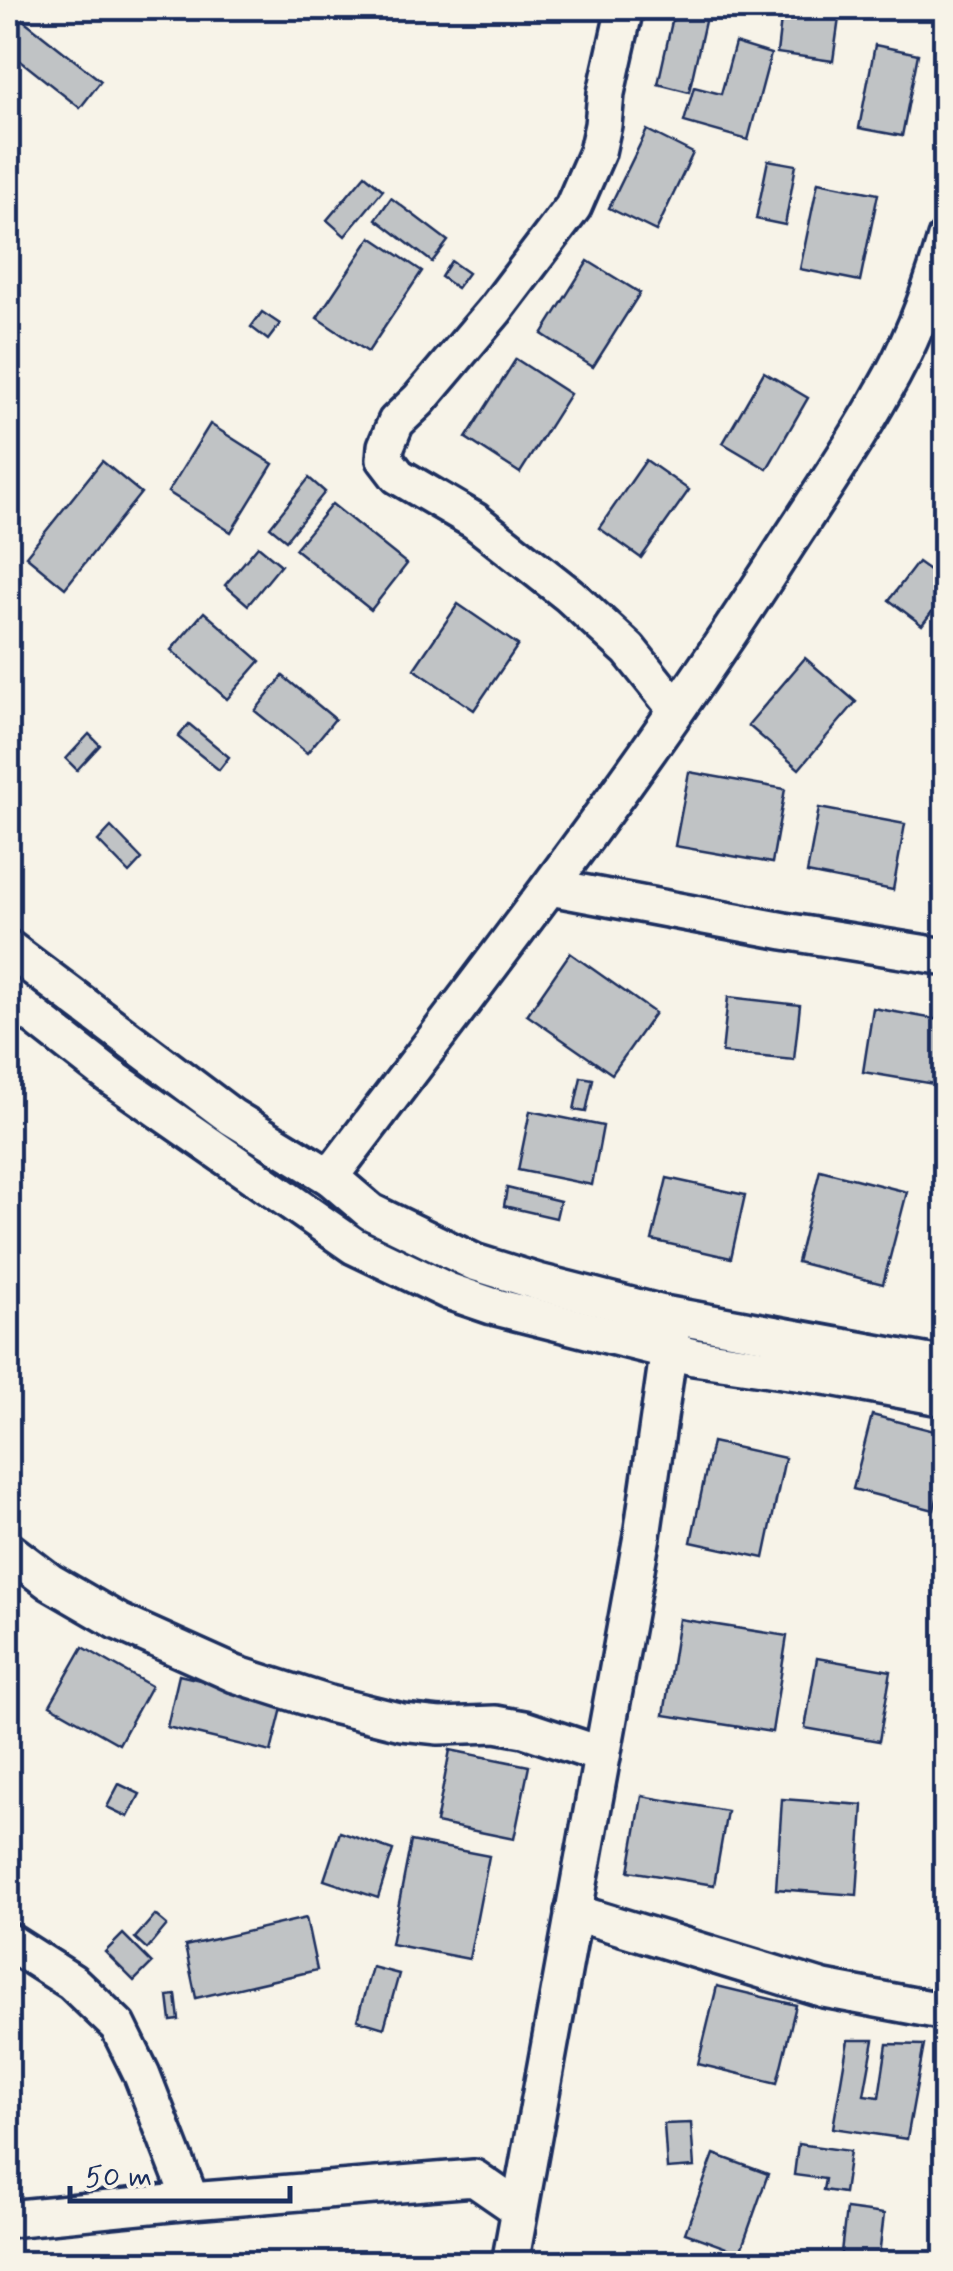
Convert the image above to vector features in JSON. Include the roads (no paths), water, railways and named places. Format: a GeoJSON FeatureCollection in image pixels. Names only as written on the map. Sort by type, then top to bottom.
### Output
{"type":"FeatureCollection","features":[{"type":"Feature","properties":{"kind":"street"},"geometry":{"type":"LineString","coordinates":[[624,8],[606,93],[604,125],[597,152],[573,207],[495,310],[396,422],[386,446],[386,459],[398,476],[475,521],[569,595],[629,650],[676,709]]}},
{"type":"Feature","properties":{"kind":"street"},"geometry":{"type":"LineString","coordinates":[[330,1177],[550,887],[745,612],[884,391],[916,326],[946,238]]}},
{"type":"Feature","properties":{"kind":"street"},"geometry":{"type":"LineString","coordinates":[[550,887],[946,957]]}},
{"type":"Feature","properties":{"kind":"street"},"geometry":{"type":"LineString","coordinates":[[8,948],[232,1118],[330,1177],[371,1212],[474,1262],[671,1333],[694,1357],[946,1398]]}},
{"type":"Feature","properties":{"kind":"street"},"geometry":{"type":"LineString","coordinates":[[8,996],[110,1076],[354,1246],[448,1291],[492,1306],[671,1333],[946,1366]]}},
{"type":"Feature","properties":{"kind":"street"},"geometry":{"type":"LineString","coordinates":[[510,2264],[642,1536],[671,1333]]}},
{"type":"Feature","properties":{"kind":"street"},"geometry":{"type":"LineString","coordinates":[[8,1550],[50,1582],[119,1622],[235,1674],[402,1722],[438,1726],[496,1724],[524,1729],[602,1755]]}},
{"type":"Feature","properties":{"kind":"street"},"geometry":{"type":"LineString","coordinates":[[573,1912],[824,1989],[946,2012]]}},
{"type":"Feature","properties":{"kind":"street"},"geometry":{"type":"LineString","coordinates":[[8,1941],[72,1982],[118,2026],[142,2075],[192,2201]]}},
{"type":"Feature","properties":{"kind":"street"},"geometry":{"type":"LineString","coordinates":[[8,2219],[474,2178],[519,2210]]}}]}
